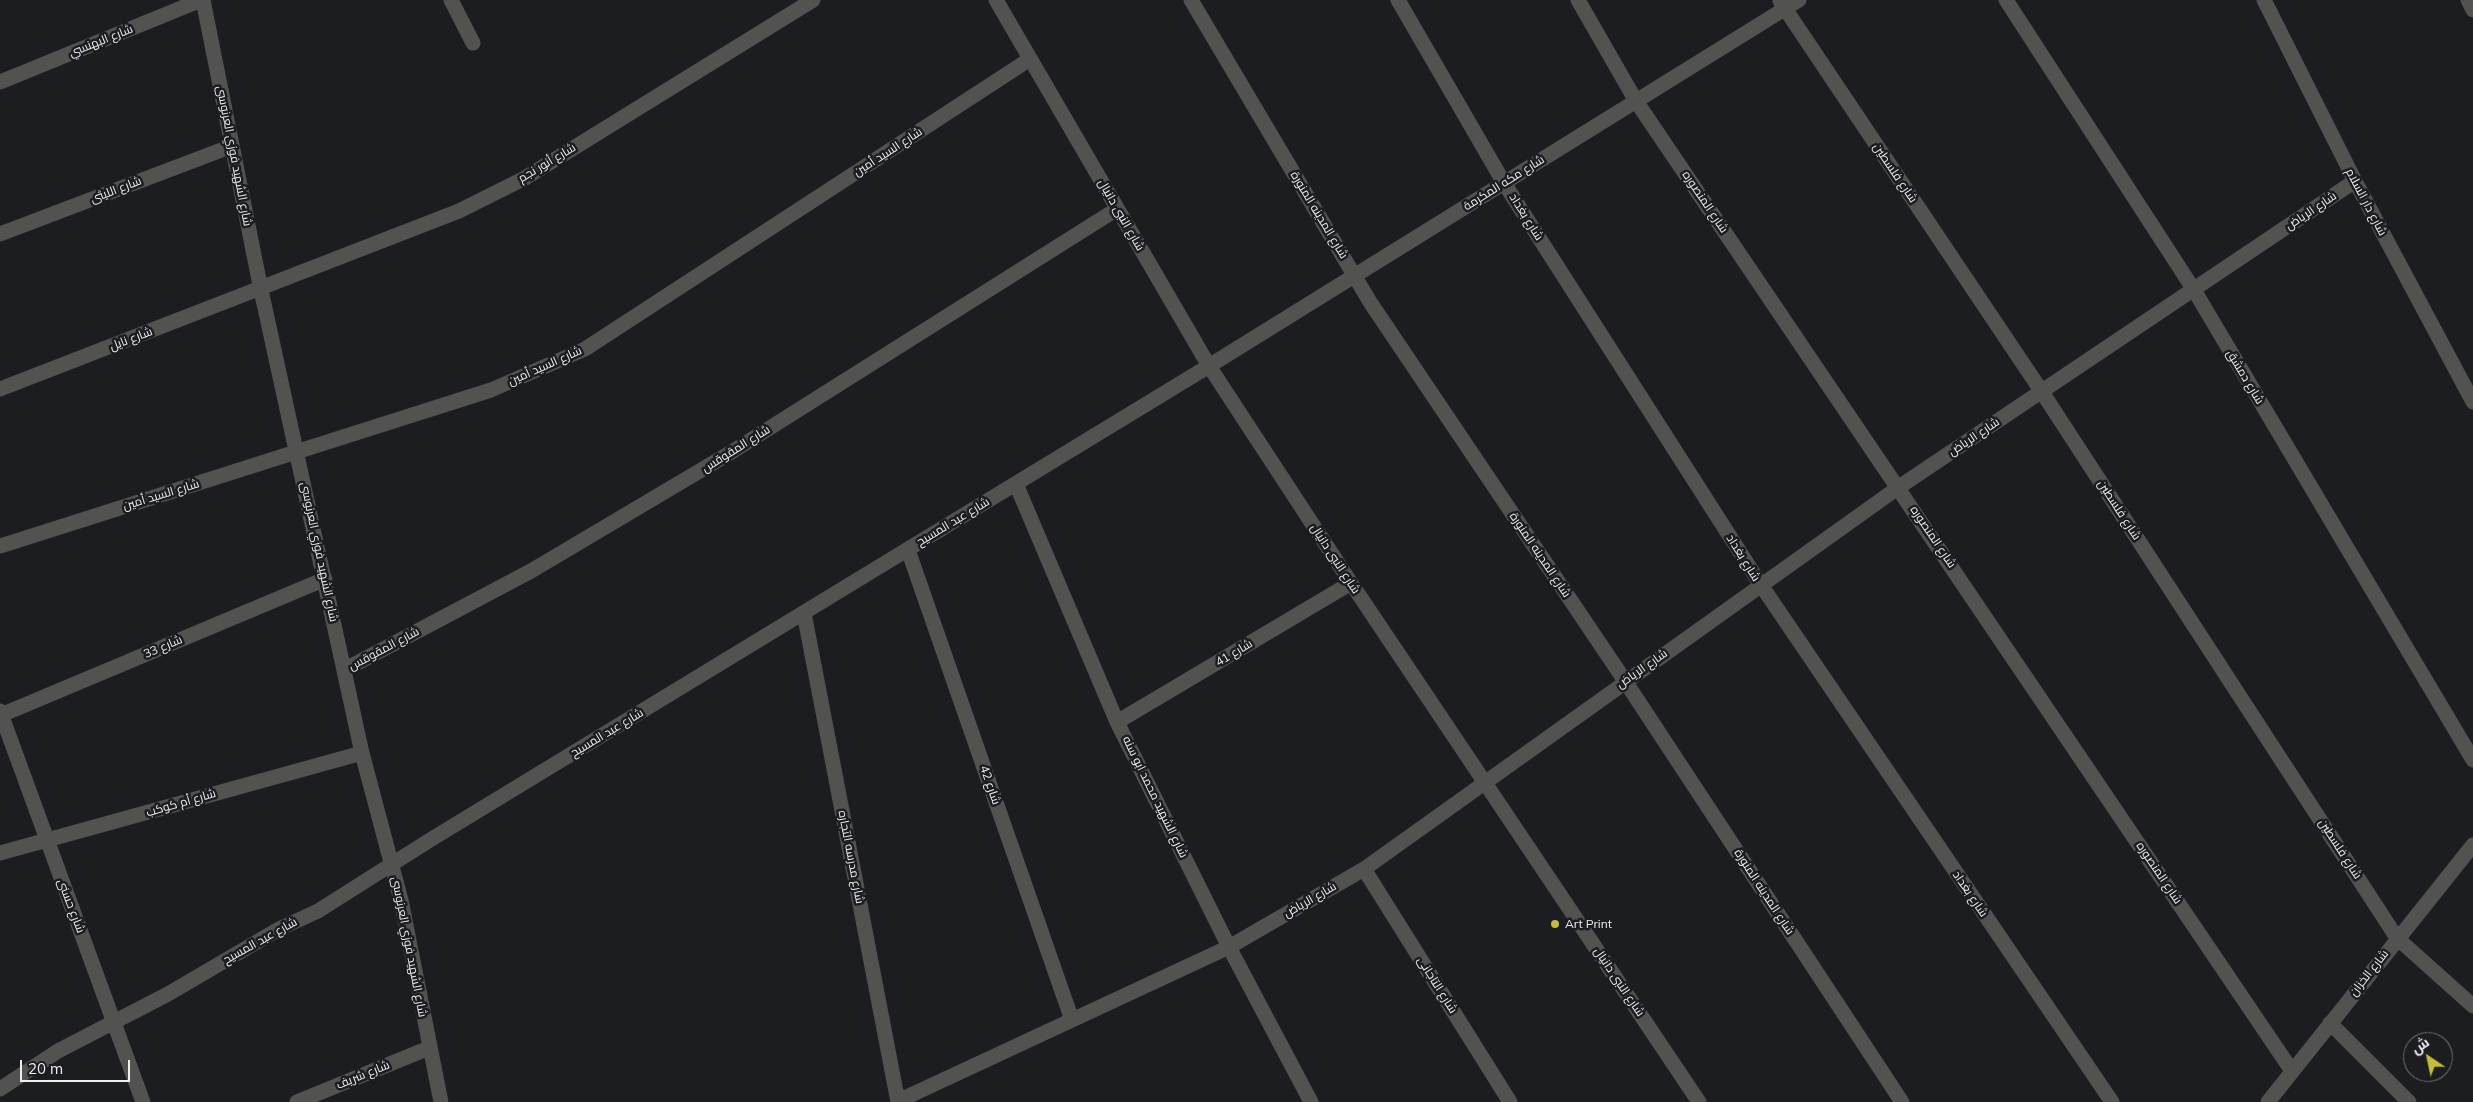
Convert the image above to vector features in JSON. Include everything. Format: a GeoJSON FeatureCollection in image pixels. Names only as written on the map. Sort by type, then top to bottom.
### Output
{"type":"FeatureCollection","features":[{"type":"Feature","properties":{"kind":"street","name":"شارع البهنسي"},"geometry":{"type":"LineString","coordinates":[[0,82],[202,0]]}},
{"type":"Feature","properties":{"kind":"street","name":"شارع الشهيد فوزي العرنوسى"},"geometry":{"type":"LineString","coordinates":[[202,0],[261,290],[298,452],[362,753],[401,900],[441,1102]]}},
{"type":"Feature","properties":{"kind":"street"},"geometry":{"type":"LineString","coordinates":[[451,0],[473,43]]}},
{"type":"Feature","properties":{"kind":"street","name":"شارع أنور نجم"},"geometry":{"type":"LineString","coordinates":[[261,290],[459,211],[525,178],[813,0]]}},
{"type":"Feature","properties":{"kind":"street","name":"شارع النبى دانيال"},"geometry":{"type":"LineString","coordinates":[[996,0],[1209,366],[1351,583],[1699,1102]]}},
{"type":"Feature","properties":{"kind":"street","name":"شارع المدينه المنورة"},"geometry":{"type":"LineString","coordinates":[[1191,0],[1376,311],[1625,681],[1902,1102]]}},
{"type":"Feature","properties":{"kind":"street","name":"شارع بغداد"},"geometry":{"type":"LineString","coordinates":[[1398,0],[1504,183],[1760,585],[2112,1102]]}},
{"type":"Feature","properties":{"kind":"street","name":"شارع المنصوره"},"geometry":{"type":"LineString","coordinates":[[1578,0],[1636,101],[1899,487],[2292,1071]]}},
{"type":"Feature","properties":{"kind":"street","name":"شارع مكه المكرمة"},"geometry":{"type":"LineString","coordinates":[[1209,366],[1636,101],[1782,4],[1799,0]]}},
{"type":"Feature","properties":{"kind":"street","name":"شارع دمشق"},"geometry":{"type":"LineString","coordinates":[[2006,0],[2194,290],[2473,760]]}},
{"type":"Feature","properties":{"kind":"street","name":"شارع دار السلام"},"geometry":{"type":"LineString","coordinates":[[2264,0],[2355,181],[2473,402]]}},
{"type":"Feature","properties":{"kind":"street"},"geometry":{"type":"LineString","coordinates":[[2468,0],[2473,10]]}},
{"type":"Feature","properties":{"kind":"street","name":"شارع فلسطين"},"geometry":{"type":"LineString","coordinates":[[1782,4],[2042,392],[2397,938],[2473,1006]]}},
{"type":"Feature","properties":{"kind":"street","name":"شارع السيد أمين"},"geometry":{"type":"LineString","coordinates":[[0,546],[491,390],[585,349],[1030,59]]}},
{"type":"Feature","properties":{"kind":"street","name":"شارع الليثى"},"geometry":{"type":"LineString","coordinates":[[0,234],[232,146]]}},
{"type":"Feature","properties":{"kind":"street","name":"شارع الرياض"},"geometry":{"type":"LineString","coordinates":[[898,1102],[1229,947],[1364,869],[1899,487],[2355,181]]}},
{"type":"Feature","properties":{"kind":"street","name":"شارع المقوقس"},"geometry":{"type":"LineString","coordinates":[[344,670],[531,571],[730,453],[1118,209]]}},
{"type":"Feature","properties":{"kind":"street","name":"شارع نايل"},"geometry":{"type":"LineString","coordinates":[[0,389],[261,290]]}},
{"type":"Feature","properties":{"kind":"street","name":"شارع عبد المسيح"},"geometry":{"type":"LineString","coordinates":[[0,1089],[58,1051],[168,994],[280,929],[318,911],[1209,366]]}},
{"type":"Feature","properties":{"kind":"street","name":"شارع الشهيد محمد ابو سنه"},"geometry":{"type":"LineString","coordinates":[[1016,484],[1117,722],[1229,947],[1311,1102]]}},
{"type":"Feature","properties":{"kind":"street","name":"شارع 42"},"geometry":{"type":"LineString","coordinates":[[908,550],[1072,1020]]}},
{"type":"Feature","properties":{"kind":"street","name":"شارع 33"},"geometry":{"type":"LineString","coordinates":[[1,713],[325,579]]}},
{"type":"Feature","properties":{"kind":"street","name":"شارع 41"},"geometry":{"type":"LineString","coordinates":[[1117,722],[1351,583]]}},
{"type":"Feature","properties":{"kind":"street","name":"شارع مدرسه التجاره"},"geometry":{"type":"LineString","coordinates":[[804,613],[898,1102]]}},
{"type":"Feature","properties":{"kind":"street","name":"شارع حسنى"},"geometry":{"type":"LineString","coordinates":[[1,713],[115,1022],[142,1102]]}},
{"type":"Feature","properties":{"kind":"street","name":"شارع أم كوكب"},"geometry":{"type":"LineString","coordinates":[[0,853],[362,753]]}},
{"type":"Feature","properties":{"kind":"street","name":"شارع الخزان"},"geometry":{"type":"LineString","coordinates":[[2268,1102],[2397,938],[2471,851]]}},
{"type":"Feature","properties":{"kind":"street","name":"شارع التاجانى"},"geometry":{"type":"LineString","coordinates":[[1364,869],[1510,1102]]}},
{"type":"Feature","properties":{"kind":"street"},"geometry":{"type":"LineString","coordinates":[[2330,1023],[2409,1102]]}},
{"type":"Feature","properties":{"kind":"street","name":"شارع شريف"},"geometry":{"type":"LineString","coordinates":[[297,1102],[429,1048]]}},
{"type":"Feature","properties":{"kind":"place","name":"Art Print"},"geometry":{"type":"Point","coordinates":[1555,924]}}]}
